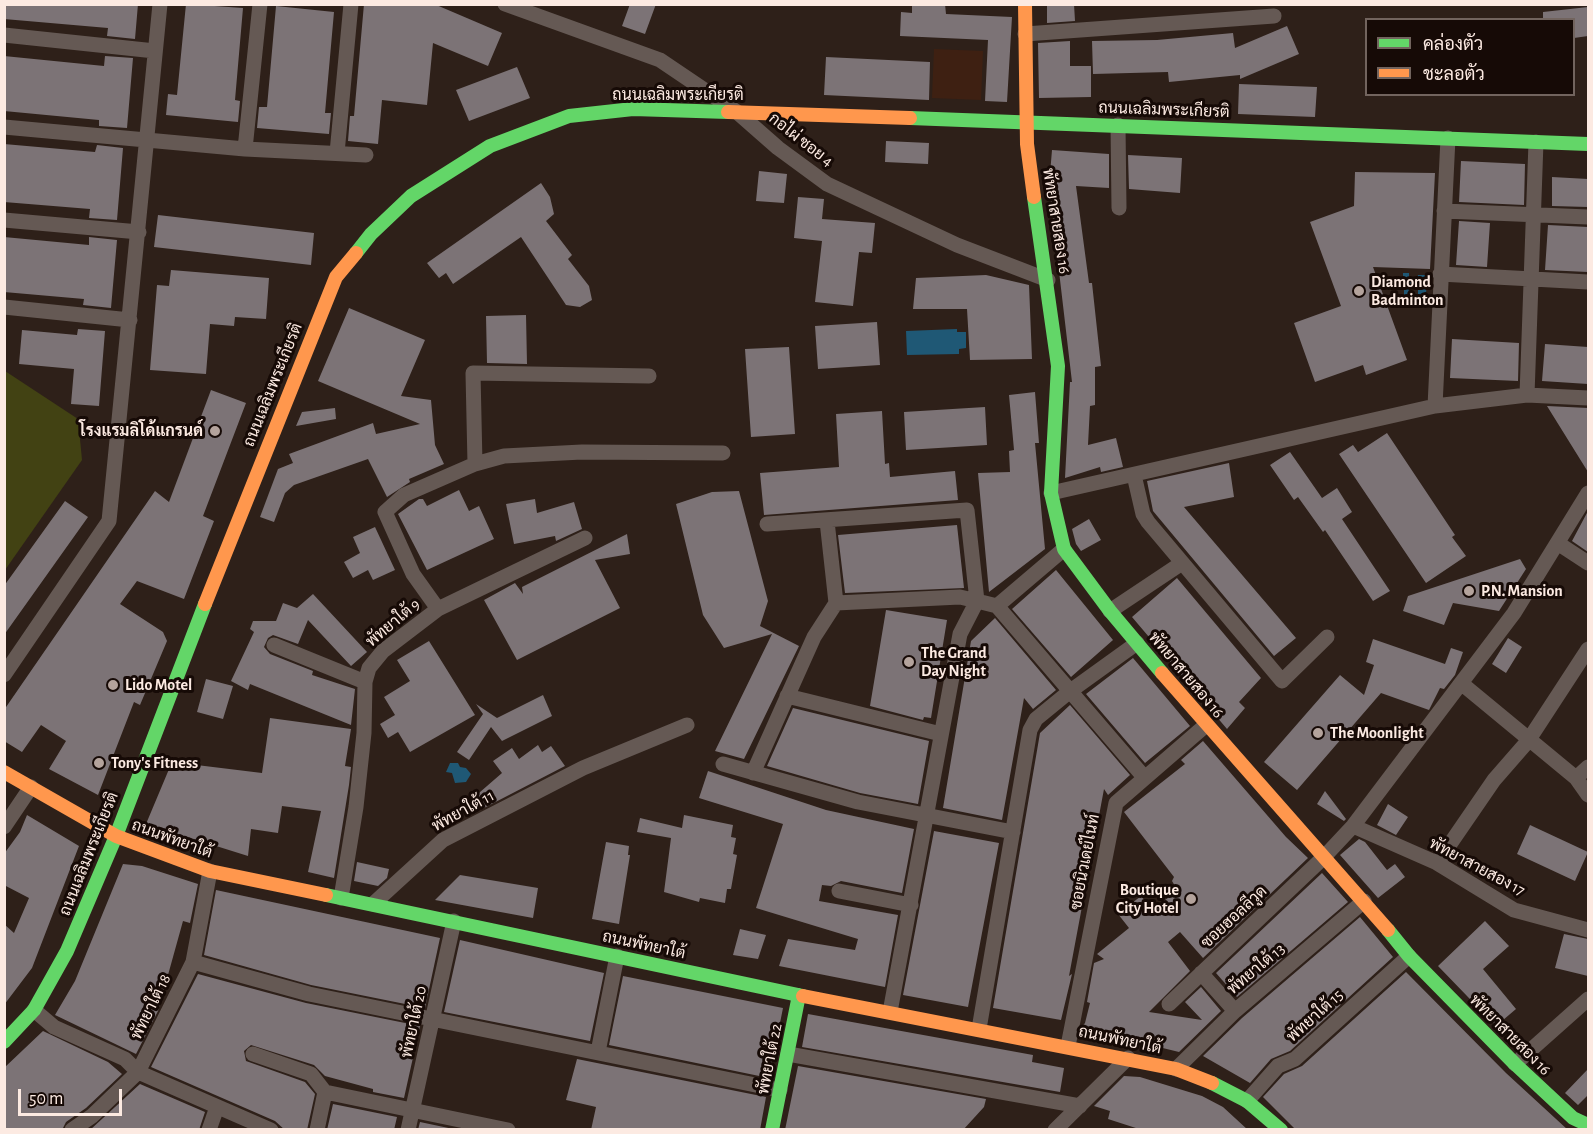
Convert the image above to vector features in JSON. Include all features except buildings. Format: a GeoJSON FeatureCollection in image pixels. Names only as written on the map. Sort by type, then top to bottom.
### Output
{"type":"FeatureCollection","features":[{"type":"Feature","properties":{"kind":"main road","name":"พัทยาสายสอง 16"},"geometry":{"type":"LineString","coordinates":[[1025,4],[1026,122],[1058,366],[1052,493],[1064,549],[1110,611],[1206,725],[1364,901],[1409,956],[1515,1064],[1573,1118],[1588,1125]]}},
{"type":"Feature","properties":{"kind":"main road","name":"ถนนเฉลิมพระเกียรติ"},"geometry":{"type":"LineString","coordinates":[[4,1042],[34,1010],[67,951],[116,837],[234,528],[336,277],[371,234],[411,196],[490,146],[537,126],[569,116],[622,110],[1118,125],[1588,144]]}},
{"type":"Feature","properties":{"kind":"main road","name":"ถนนพัทยาใต้"},"geometry":{"type":"LineString","coordinates":[[4,772],[116,837],[210,871],[800,995],[1176,1069],[1210,1082],[1247,1101],[1281,1130]]}},
{"type":"Feature","properties":{"kind":"main road","name":"พัทยาใต้ 22"},"geometry":{"type":"LineString","coordinates":[[772,1130],[800,995]]}},
{"type":"Feature","properties":{"kind":"street"},"geometry":{"type":"LineString","coordinates":[[4,675],[109,521],[160,4]]}},
{"type":"Feature","properties":{"kind":"street"},"geometry":{"type":"LineString","coordinates":[[245,149],[260,4]]}},
{"type":"Feature","properties":{"kind":"street"},"geometry":{"type":"LineString","coordinates":[[337,153],[351,4]]}},
{"type":"Feature","properties":{"kind":"street","name":"กอไผ่ ซอย 4"},"geometry":{"type":"LineString","coordinates":[[505,4],[534,9],[660,60],[737,112],[778,148],[827,184],[957,245],[1048,280]]}},
{"type":"Feature","properties":{"kind":"street"},"geometry":{"type":"LineString","coordinates":[[1025,34],[1274,16]]}},
{"type":"Feature","properties":{"kind":"street"},"geometry":{"type":"LineString","coordinates":[[4,35],[155,51]]}},
{"type":"Feature","properties":{"kind":"street"},"geometry":{"type":"LineString","coordinates":[[1118,125],[1119,208]]}},
{"type":"Feature","properties":{"kind":"street"},"geometry":{"type":"LineString","coordinates":[[4,127],[245,149],[366,155]]}},
{"type":"Feature","properties":{"kind":"street"},"geometry":{"type":"LineString","coordinates":[[1435,406],[1448,138]]}},
{"type":"Feature","properties":{"kind":"street"},"geometry":{"type":"LineString","coordinates":[[1527,395],[1529,279],[1536,142]]}},
{"type":"Feature","properties":{"kind":"street"},"geometry":{"type":"LineString","coordinates":[[1444,211],[1588,217]]}},
{"type":"Feature","properties":{"kind":"street"},"geometry":{"type":"LineString","coordinates":[[4,220],[139,232]]}},
{"type":"Feature","properties":{"kind":"street"},"geometry":{"type":"LineString","coordinates":[[1440,274],[1588,282]]}},
{"type":"Feature","properties":{"kind":"street"},"geometry":{"type":"LineString","coordinates":[[4,307],[130,320]]}},
{"type":"Feature","properties":{"kind":"street"},"geometry":{"type":"LineString","coordinates":[[476,464],[473,373],[649,376]]}},
{"type":"Feature","properties":{"kind":"street"},"geometry":{"type":"LineString","coordinates":[[1052,493],[1435,406],[1527,395],[1588,398]]}},
{"type":"Feature","properties":{"kind":"street"},"geometry":{"type":"LineString","coordinates":[[438,609],[412,574],[385,512],[404,495],[476,464],[504,456],[582,452],[723,453]]}},
{"type":"Feature","properties":{"kind":"street"},"geometry":{"type":"LineString","coordinates":[[1134,475],[1143,514],[1282,681],[1327,637]]}},
{"type":"Feature","properties":{"kind":"street","name":"ซอยฮอลลีวูด"},"geometry":{"type":"LineString","coordinates":[[1169,1004],[1324,857],[1353,825],[1514,613],[1559,544],[1588,493]]}},
{"type":"Feature","properties":{"kind":"street"},"geometry":{"type":"LineString","coordinates":[[767,525],[967,510],[977,601],[960,634],[890,1012]]}},
{"type":"Feature","properties":{"kind":"street"},"geometry":{"type":"LineString","coordinates":[[753,773],[814,637],[836,603],[827,521]]}},
{"type":"Feature","properties":{"kind":"street","name":"พัทยาใต้ 9"},"geometry":{"type":"LineString","coordinates":[[340,898],[356,807],[364,733],[365,682],[369,668],[383,651],[438,609],[585,538]]}},
{"type":"Feature","properties":{"kind":"street"},"geometry":{"type":"LineString","coordinates":[[1559,544],[1588,563]]}},
{"type":"Feature","properties":{"kind":"street"},"geometry":{"type":"LineString","coordinates":[[997,606],[1064,549]]}},
{"type":"Feature","properties":{"kind":"street"},"geometry":{"type":"LineString","coordinates":[[1110,611],[1182,563]]}},
{"type":"Feature","properties":{"kind":"street"},"geometry":{"type":"LineString","coordinates":[[836,603],[960,597],[997,606],[1144,777]]}},
{"type":"Feature","properties":{"kind":"street"},"geometry":{"type":"LineString","coordinates":[[979,1029],[1030,730],[1036,719],[1069,692],[1137,643]]}},
{"type":"Feature","properties":{"kind":"street"},"geometry":{"type":"LineString","coordinates":[[274,645],[365,682]]}},
{"type":"Feature","properties":{"kind":"street"},"geometry":{"type":"LineString","coordinates":[[1437,864],[1494,780],[1528,741],[1588,649]]}},
{"type":"Feature","properties":{"kind":"street"},"geometry":{"type":"LineString","coordinates":[[1461,683],[1528,741],[1576,778],[1588,795]]}},
{"type":"Feature","properties":{"kind":"street"},"geometry":{"type":"LineString","coordinates":[[787,696],[941,734]]}},
{"type":"Feature","properties":{"kind":"street","name":"พัทยาใต้ 11"},"geometry":{"type":"LineString","coordinates":[[373,904],[443,840],[583,768],[687,725]]}},
{"type":"Feature","properties":{"kind":"street","name":"ซอยนิวเดย์ไนท์"},"geometry":{"type":"LineString","coordinates":[[1068,1046],[1112,814],[1121,797],[1206,725]]}},
{"type":"Feature","properties":{"kind":"street"},"geometry":{"type":"LineString","coordinates":[[723,764],[858,802],[1013,832]]}},
{"type":"Feature","properties":{"kind":"street"},"geometry":{"type":"LineString","coordinates":[[1576,778],[1588,767]]}},
{"type":"Feature","properties":{"kind":"street"},"geometry":{"type":"LineString","coordinates":[[4,827],[31,787]]}},
{"type":"Feature","properties":{"kind":"street","name":"พัทยาสายสอง 17"},"geometry":{"type":"LineString","coordinates":[[1353,825],[1437,864],[1514,909],[1588,930]]}},
{"type":"Feature","properties":{"kind":"street","name":"พัทยาใต้ 18"},"geometry":{"type":"LineString","coordinates":[[72,1130],[92,1116],[138,1072],[193,962],[210,871]]}},
{"type":"Feature","properties":{"kind":"street"},"geometry":{"type":"LineString","coordinates":[[839,891],[911,905]]}},
{"type":"Feature","properties":{"kind":"street","name":"พัทยาใต้ 13"},"geometry":{"type":"LineString","coordinates":[[1176,1069],[1235,1011],[1364,901]]}},
{"type":"Feature","properties":{"kind":"street","name":"พัทยาใต้ 20"},"geometry":{"type":"LineString","coordinates":[[408,1130],[454,921]]}},
{"type":"Feature","properties":{"kind":"street"},"geometry":{"type":"LineString","coordinates":[[598,1052],[616,956]]}},
{"type":"Feature","properties":{"kind":"street","name":"พัทยาใต้ 15"},"geometry":{"type":"LineString","coordinates":[[1247,1101],[1278,1066],[1295,1059],[1409,956]]}},
{"type":"Feature","properties":{"kind":"street"},"geometry":{"type":"LineString","coordinates":[[193,962],[309,994],[780,1090]]}},
{"type":"Feature","properties":{"kind":"street"},"geometry":{"type":"LineString","coordinates":[[1201,973],[1235,1011]]}},
{"type":"Feature","properties":{"kind":"street"},"geometry":{"type":"LineString","coordinates":[[1515,1064],[1588,999]]}},
{"type":"Feature","properties":{"kind":"street"},"geometry":{"type":"LineString","coordinates":[[34,1010],[54,1027],[125,1059],[138,1072],[272,1130]]}},
{"type":"Feature","properties":{"kind":"street"},"geometry":{"type":"LineString","coordinates":[[253,1054],[311,1074],[325,1092],[413,1108],[508,1130]]}},
{"type":"Feature","properties":{"kind":"street"},"geometry":{"type":"LineString","coordinates":[[788,1054],[1080,1106]]}},
{"type":"Feature","properties":{"kind":"street"},"geometry":{"type":"LineString","coordinates":[[1055,1130],[1128,1058]]}},
{"type":"Feature","properties":{"kind":"street"},"geometry":{"type":"LineString","coordinates":[[317,1130],[325,1092]]}},
{"type":"Feature","properties":{"kind":"street"},"geometry":{"type":"LineString","coordinates":[[209,1130],[217,1107]]}},
{"type":"Feature","properties":{"kind":"shaded area"},"geometry":{"type":"Polygon","coordinates":[[[934,49],[983,51],[981,100],[932,98],[934,49]]]}},
{"type":"Feature","properties":{"kind":"shaded area"},"geometry":{"type":"Polygon","coordinates":[[[5,371],[78,419],[82,460],[5,570],[5,371]]]}},
{"type":"Feature","properties":{"kind":"water"},"geometry":{"type":"Polygon","coordinates":[[[1403,273],[1409,273],[1409,280],[1417,281],[1418,275],[1427,275],[1426,295],[1418,295],[1418,289],[1409,288],[1408,296],[1404,296],[1404,287],[1398,285],[1400,280],[1403,280],[1403,273]]]}},
{"type":"Feature","properties":{"kind":"water"},"geometry":{"type":"Polygon","coordinates":[[[957,329],[957,332],[966,332],[966,348],[959,349],[959,354],[907,355],[906,331],[957,329]]]}},
{"type":"Feature","properties":{"kind":"water"},"geometry":{"type":"Polygon","coordinates":[[[450,763],[458,763],[460,767],[466,768],[471,774],[466,782],[455,783],[452,773],[446,772],[450,763]]]}},
{"type":"Feature","properties":{"kind":"traffic: fast"},"geometry":{"type":"LineString","coordinates":[[356,253],[371,234],[411,196],[490,146],[569,116],[633,109],[728,112]]}},
{"type":"Feature","properties":{"kind":"traffic: fast"},"geometry":{"type":"LineString","coordinates":[[910,118],[1588,144]]}},
{"type":"Feature","properties":{"kind":"traffic: fast"},"geometry":{"type":"LineString","coordinates":[[1034,197],[1058,366],[1051,493],[1064,549],[1110,611],[1162,673]]}},
{"type":"Feature","properties":{"kind":"traffic: fast"},"geometry":{"type":"LineString","coordinates":[[4,1042],[34,1010],[67,951],[116,836],[205,604]]}},
{"type":"Feature","properties":{"kind":"traffic: fast"},"geometry":{"type":"LineString","coordinates":[[326,895],[803,996]]}},
{"type":"Feature","properties":{"kind":"traffic: fast"},"geometry":{"type":"LineString","coordinates":[[1388,930],[1409,956],[1515,1064],[1573,1118],[1588,1125]]}},
{"type":"Feature","properties":{"kind":"traffic: fast"},"geometry":{"type":"LineString","coordinates":[[772,1130],[799,995]]}},
{"type":"Feature","properties":{"kind":"traffic: fast"},"geometry":{"type":"LineString","coordinates":[[1212,1083],[1247,1101],[1281,1130]]}},
{"type":"Feature","properties":{"kind":"traffic: slow"},"geometry":{"type":"LineString","coordinates":[[1025,4],[1027,144],[1034,197]]}},
{"type":"Feature","properties":{"kind":"traffic: slow"},"geometry":{"type":"LineString","coordinates":[[728,112],[910,118]]}},
{"type":"Feature","properties":{"kind":"traffic: slow"},"geometry":{"type":"LineString","coordinates":[[205,604],[336,277],[356,253]]}},
{"type":"Feature","properties":{"kind":"traffic: slow"},"geometry":{"type":"LineString","coordinates":[[1162,673],[1388,930]]}},
{"type":"Feature","properties":{"kind":"traffic: slow"},"geometry":{"type":"LineString","coordinates":[[4,772],[116,836],[210,871],[326,895]]}},
{"type":"Feature","properties":{"kind":"traffic: slow"},"geometry":{"type":"LineString","coordinates":[[803,996],[1176,1069],[1212,1083]]}},
{"type":"Feature","properties":{"kind":"place","name":"Diamond Badminton"},"geometry":{"type":"Point","coordinates":[1359,291]}},
{"type":"Feature","properties":{"kind":"place","name":"โรงแรมลิโด้แกรนด์"},"geometry":{"type":"Point","coordinates":[215,431]}},
{"type":"Feature","properties":{"kind":"place","name":"P.N. Mansion"},"geometry":{"type":"Point","coordinates":[1469,591]}},
{"type":"Feature","properties":{"kind":"place","name":"The Grand Day Night"},"geometry":{"type":"Point","coordinates":[909,662]}},
{"type":"Feature","properties":{"kind":"place","name":"Lido Motel"},"geometry":{"type":"Point","coordinates":[113,685]}},
{"type":"Feature","properties":{"kind":"place","name":"The Moonlight"},"geometry":{"type":"Point","coordinates":[1318,733]}},
{"type":"Feature","properties":{"kind":"place","name":"Tony's Fitness"},"geometry":{"type":"Point","coordinates":[99,763]}},
{"type":"Feature","properties":{"kind":"place","name":"Boutique City Hotel"},"geometry":{"type":"Point","coordinates":[1191,899]}}]}
